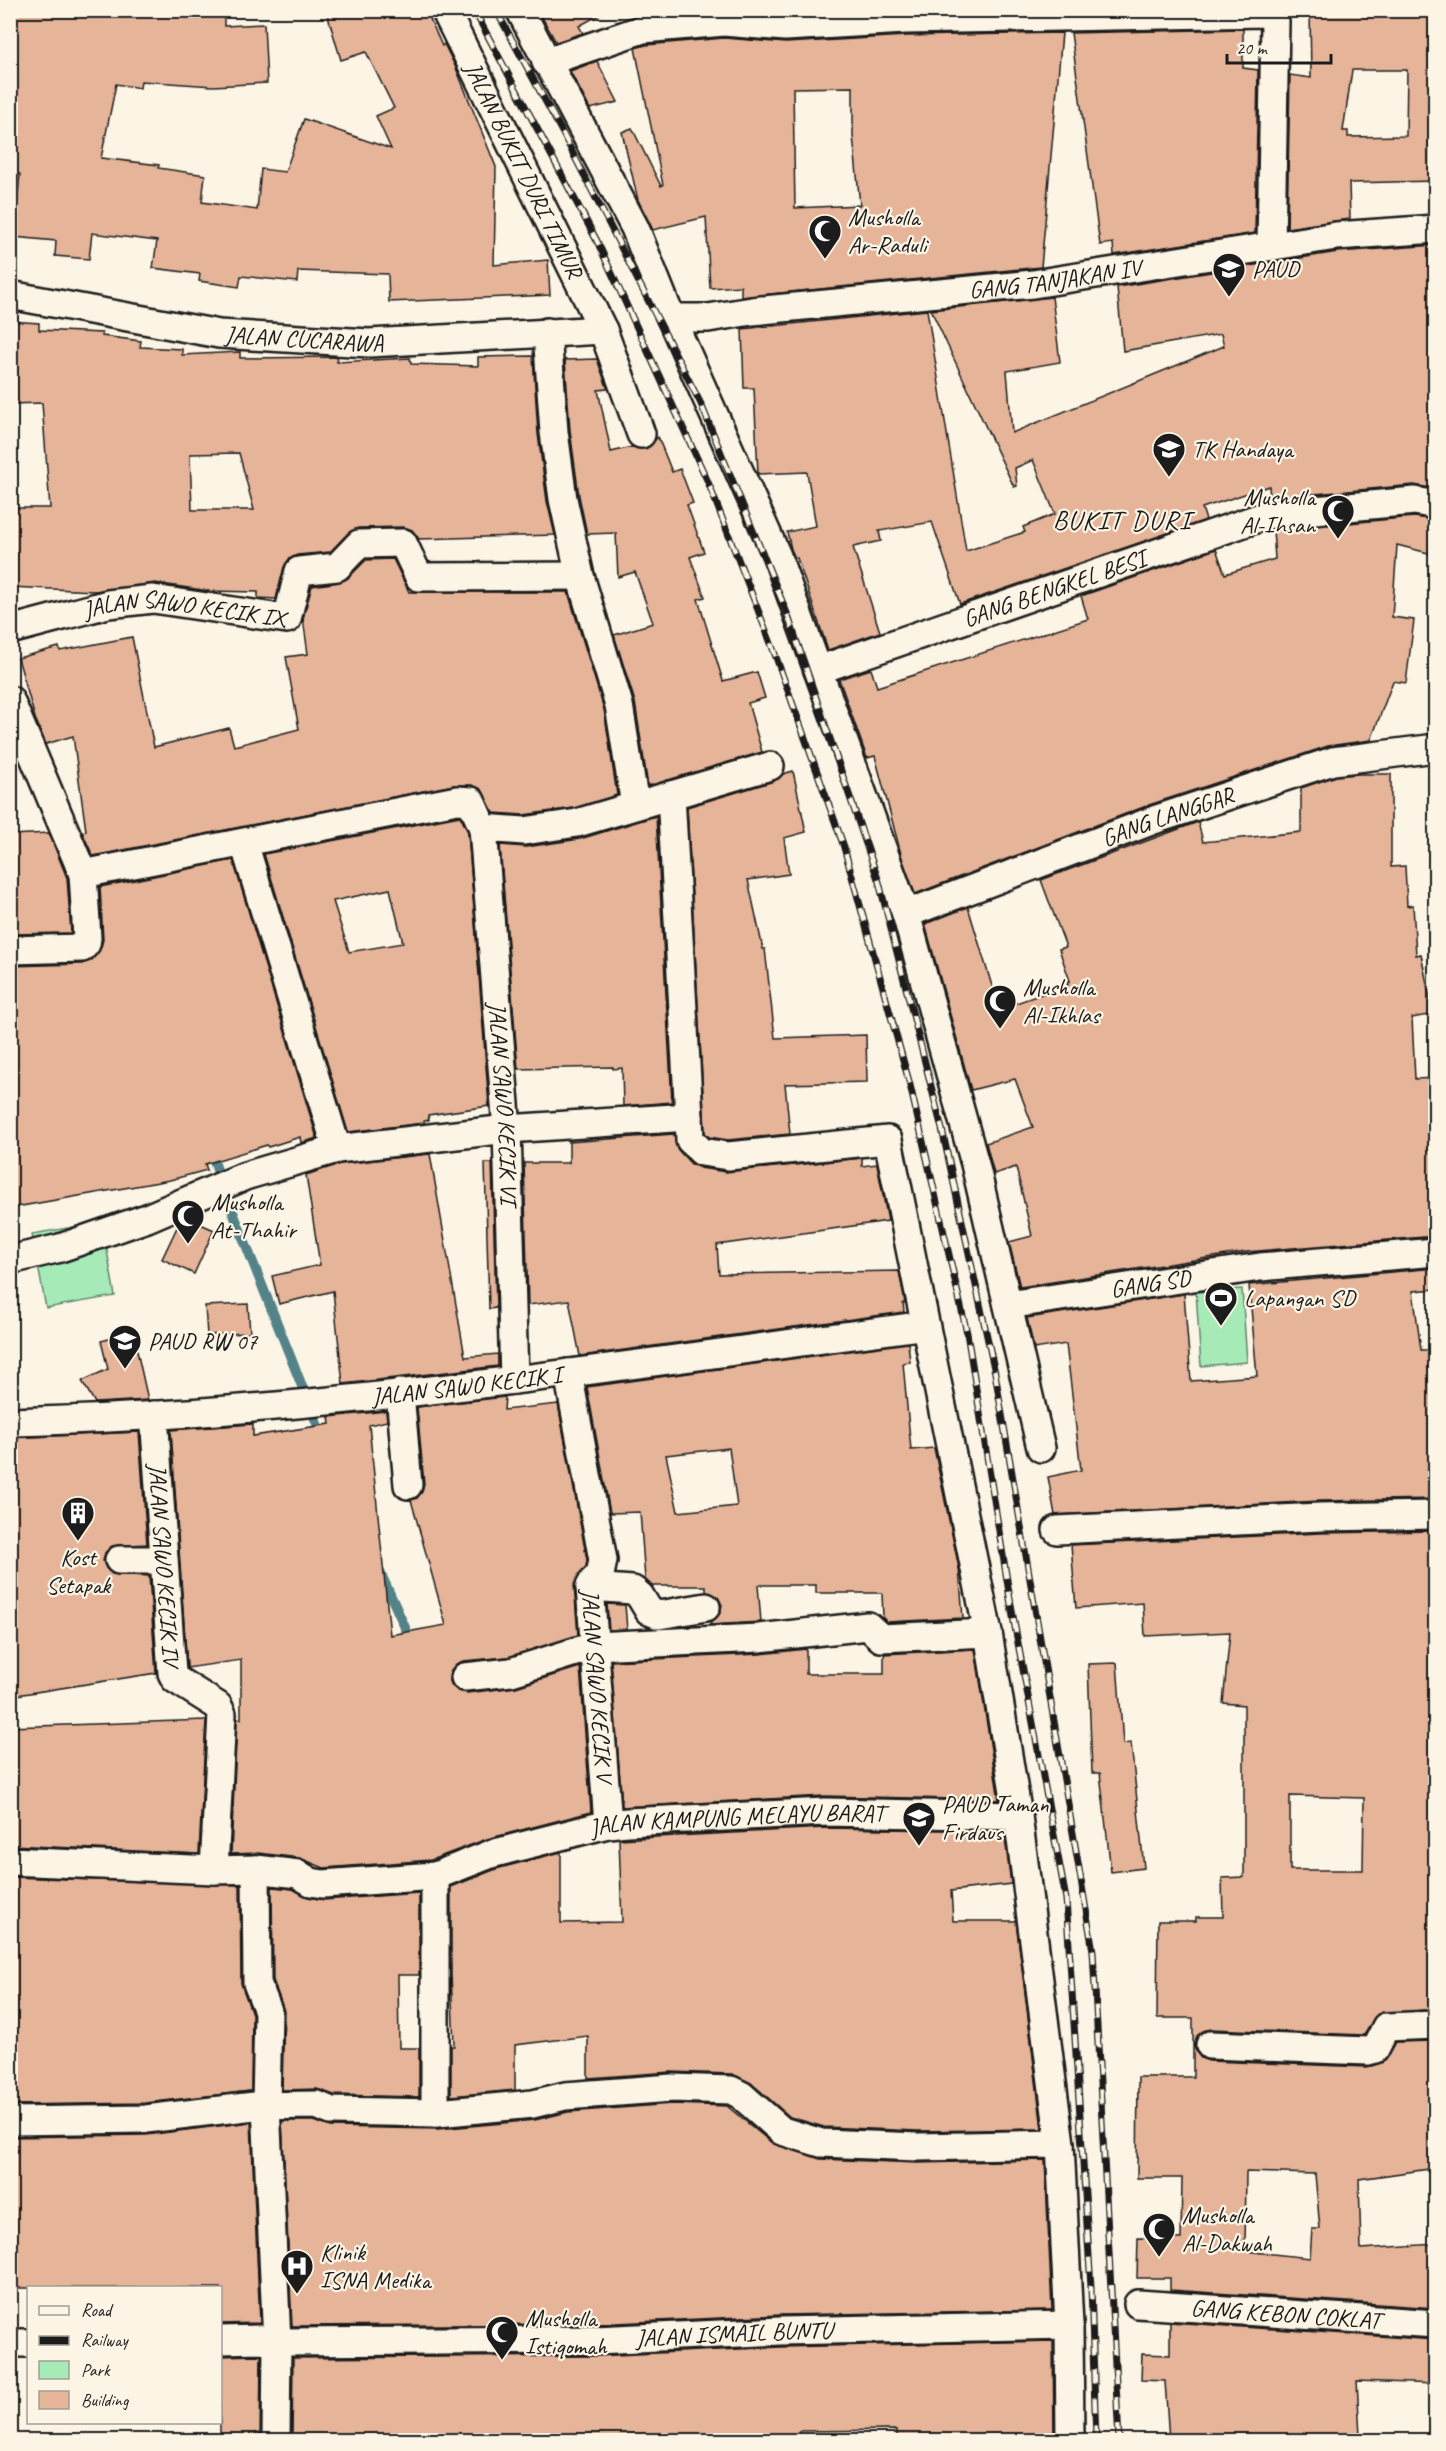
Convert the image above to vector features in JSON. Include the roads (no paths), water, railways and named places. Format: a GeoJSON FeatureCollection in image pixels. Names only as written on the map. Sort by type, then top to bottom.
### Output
{"type":"FeatureCollection","features":[{"type":"Feature","properties":{"kind":"street","name":"JALAN BUKIT DURI TIMUR"},"geometry":{"type":"LineString","coordinates":[[445,10],[603,330],[641,434]]}},
{"type":"Feature","properties":{"kind":"street"},"geometry":{"type":"LineString","coordinates":[[520,10],[635,228],[671,318],[777,556],[906,914],[975,1164],[1041,1448]]}},
{"type":"Feature","properties":{"kind":"street"},"geometry":{"type":"LineString","coordinates":[[546,62],[643,29],[724,22],[784,27],[905,20],[1265,13],[1275,21],[1271,246]]}},
{"type":"Feature","properties":{"kind":"street","name":"GANG TANJAKAN IV"},"geometry":{"type":"LineString","coordinates":[[671,318],[708,318],[752,311],[1033,284],[1336,236],[1436,229]]}},
{"type":"Feature","properties":{"kind":"street","name":"JALAN CUCARAWA"},"geometry":{"type":"LineString","coordinates":[[10,295],[219,334],[369,343],[603,330]]}},
{"type":"Feature","properties":{"kind":"street"},"geometry":{"type":"LineString","coordinates":[[547,332],[554,432],[563,499],[580,576],[619,705],[635,805]]}},
{"type":"Feature","properties":{"kind":"street","name":"GANG BENGKEL BESI"},"geometry":{"type":"LineString","coordinates":[[818,670],[1270,514],[1415,501],[1436,505]]}},
{"type":"Feature","properties":{"kind":"street","name":"JALAN SAWO KECIK IX"},"geometry":{"type":"LineString","coordinates":[[10,630],[108,604],[153,599],[287,619],[299,571],[337,567],[359,544],[403,543],[419,577],[580,576]]}},
{"type":"Feature","properties":{"kind":"street"},"geometry":{"type":"LineString","coordinates":[[10,700],[84,874],[87,938],[82,948],[10,950]]}},
{"type":"Feature","properties":{"kind":"street","name":"GANG LANGGAR"},"geometry":{"type":"LineString","coordinates":[[906,914],[1154,820],[1334,761],[1436,748]]}},
{"type":"Feature","properties":{"kind":"street"},"geometry":{"type":"LineString","coordinates":[[84,874],[457,800],[471,801],[483,828],[524,831],[577,823],[770,766]]}},
{"type":"Feature","properties":{"kind":"street"},"geometry":{"type":"LineString","coordinates":[[671,795],[690,1140],[702,1152],[728,1156],[888,1140],[988,1633],[1018,1816],[1060,2144],[1069,2325],[1070,2440]]}},
{"type":"Feature","properties":{"kind":"street","name":"JALAN SAWO KECIK VI"},"geometry":{"type":"LineString","coordinates":[[483,828],[507,1130],[514,1380]]}},
{"type":"Feature","properties":{"kind":"street"},"geometry":{"type":"LineString","coordinates":[[244,843],[337,1149]]}},
{"type":"Feature","properties":{"kind":"street"},"geometry":{"type":"LineString","coordinates":[[10,1260],[60,1248],[147,1218],[229,1182],[337,1149],[507,1130],[689,1117]]}},
{"type":"Feature","properties":{"kind":"street","name":"GANG SD"},"geometry":{"type":"LineString","coordinates":[[1008,1305],[1260,1267],[1436,1252]]}},
{"type":"Feature","properties":{"kind":"street","name":"JALAN SAWO KECIK I"},"geometry":{"type":"LineString","coordinates":[[10,1422],[309,1404],[514,1380],[919,1326]]}},
{"type":"Feature","properties":{"kind":"street","name":"JALAN SAWO KECIK V"},"geometry":{"type":"LineString","coordinates":[[568,1373],[603,1560],[600,1575],[590,1587],[608,1824]]}},
{"type":"Feature","properties":{"kind":"street"},"geometry":{"type":"LineString","coordinates":[[400,1393],[408,1485]]}},
{"type":"Feature","properties":{"kind":"street","name":"JALAN SAWO KECIK IV"},"geometry":{"type":"LineString","coordinates":[[154,1415],[174,1677],[218,1706],[222,1714],[214,1870]]}},
{"type":"Feature","properties":{"kind":"street"},"geometry":{"type":"LineString","coordinates":[[1057,1530],[1320,1517],[1436,1515]]}},
{"type":"Feature","properties":{"kind":"street"},"geometry":{"type":"LineString","coordinates":[[118,1560],[164,1560]]}},
{"type":"Feature","properties":{"kind":"street"},"geometry":{"type":"LineString","coordinates":[[590,1587],[633,1590],[640,1596],[649,1611],[659,1615],[706,1607]]}},
{"type":"Feature","properties":{"kind":"street"},"geometry":{"type":"LineString","coordinates":[[465,1677],[511,1672],[594,1646],[759,1638],[868,1626],[881,1638],[988,1633]]}},
{"type":"Feature","properties":{"kind":"street","name":"JALAN KAMPUNG MELAYU BARAT"},"geometry":{"type":"LineString","coordinates":[[10,1861],[214,1870],[256,1869],[298,1874],[311,1882],[323,1884],[446,1871],[491,1854],[608,1824],[825,1812],[1018,1816]]}},
{"type":"Feature","properties":{"kind":"street"},"geometry":{"type":"LineString","coordinates":[[256,1869],[257,1983],[268,2011],[266,2106],[277,2342],[276,2440]]}},
{"type":"Feature","properties":{"kind":"street"},"geometry":{"type":"LineString","coordinates":[[443,2113],[446,1871]]}},
{"type":"Feature","properties":{"kind":"street"},"geometry":{"type":"LineString","coordinates":[[1210,2045],[1368,2052],[1375,2049],[1386,2027],[1436,2025]]}},
{"type":"Feature","properties":{"kind":"street"},"geometry":{"type":"LineString","coordinates":[[10,2121],[146,2119],[266,2106],[317,2105],[331,2111],[443,2113],[533,2104],[565,2096],[672,2088],[731,2090],[741,2095],[782,2131],[821,2143],[918,2147],[1060,2144]]}},
{"type":"Feature","properties":{"kind":"street","name":"GANG KEBON COKLAT"},"geometry":{"type":"LineString","coordinates":[[1138,2304],[1436,2324]]}},
{"type":"Feature","properties":{"kind":"street","name":"JALAN ISMAIL BUNTU"},"geometry":{"type":"LineString","coordinates":[[222,2340],[261,2339],[277,2342],[596,2340],[780,2331],[1069,2325]]}},
{"type":"Feature","properties":{"kind":"street"},"geometry":{"type":"LineString","coordinates":[[10,2343],[27,2343]]}},
{"type":"Feature","properties":{"kind":"waterway"},"geometry":{"type":"LineString","coordinates":[[210,1149],[323,1439]]}},
{"type":"Feature","properties":{"kind":"waterway"},"geometry":{"type":"LineString","coordinates":[[380,1572],[412,1643]]}},
{"type":"Feature","properties":{"kind":"railway"},"geometry":{"type":"LineString","coordinates":[[474,10],[597,241],[708,482],[772,646],[843,844],[910,1085],[967,1333],[1012,1611],[1066,1899],[1091,2287],[1096,2440]]}},
{"type":"Feature","properties":{"kind":"railway"},"geometry":{"type":"LineString","coordinates":[[496,10],[561,130],[701,404],[787,613],[879,882],[942,1129],[995,1373],[1093,1951],[1119,2440]]}},
{"type":"Feature","properties":{"kind":"place","name":"Musholla Ar-Raduli"},"geometry":{"type":"Point","coordinates":[825,260]}},
{"type":"Feature","properties":{"kind":"place","name":"PAUD"},"geometry":{"type":"Point","coordinates":[1229,298]}},
{"type":"Feature","properties":{"kind":"place","name":"TK Handaya"},"geometry":{"type":"Point","coordinates":[1169,478]}},
{"type":"Feature","properties":{"kind":"place","name":"Musholla Al-Ihsan"},"geometry":{"type":"Point","coordinates":[1338,540]}},
{"type":"Feature","properties":{"kind":"place","name":"Musholla Al-Ikhlas"},"geometry":{"type":"Point","coordinates":[1000,1030]}},
{"type":"Feature","properties":{"kind":"place","name":"Musholla At-Thahir"},"geometry":{"type":"Point","coordinates":[188,1245]}},
{"type":"Feature","properties":{"kind":"place","name":"Lapangan SD"},"geometry":{"type":"Point","coordinates":[1221,1327]}},
{"type":"Feature","properties":{"kind":"place","name":"PAUD RW 07"},"geometry":{"type":"Point","coordinates":[125,1370]}},
{"type":"Feature","properties":{"kind":"place","name":"Kost Setapak"},"geometry":{"type":"Point","coordinates":[78,1542]}},
{"type":"Feature","properties":{"kind":"place","name":"PAUD Taman Firdaus"},"geometry":{"type":"Point","coordinates":[919,1847]}},
{"type":"Feature","properties":{"kind":"place","name":"Musholla Al-Dakwah"},"geometry":{"type":"Point","coordinates":[1159,2258]}},
{"type":"Feature","properties":{"kind":"place","name":"Klinik ISNA Medika"},"geometry":{"type":"Point","coordinates":[297,2295]}},
{"type":"Feature","properties":{"kind":"place","name":"Musholla Istiqomah"},"geometry":{"type":"Point","coordinates":[502,2361]}},
{"type":"Feature","properties":{"kind":"district","name":"BUKIT DURI"},"geometry":{"type":"Point","coordinates":[1122,520]}}]}
